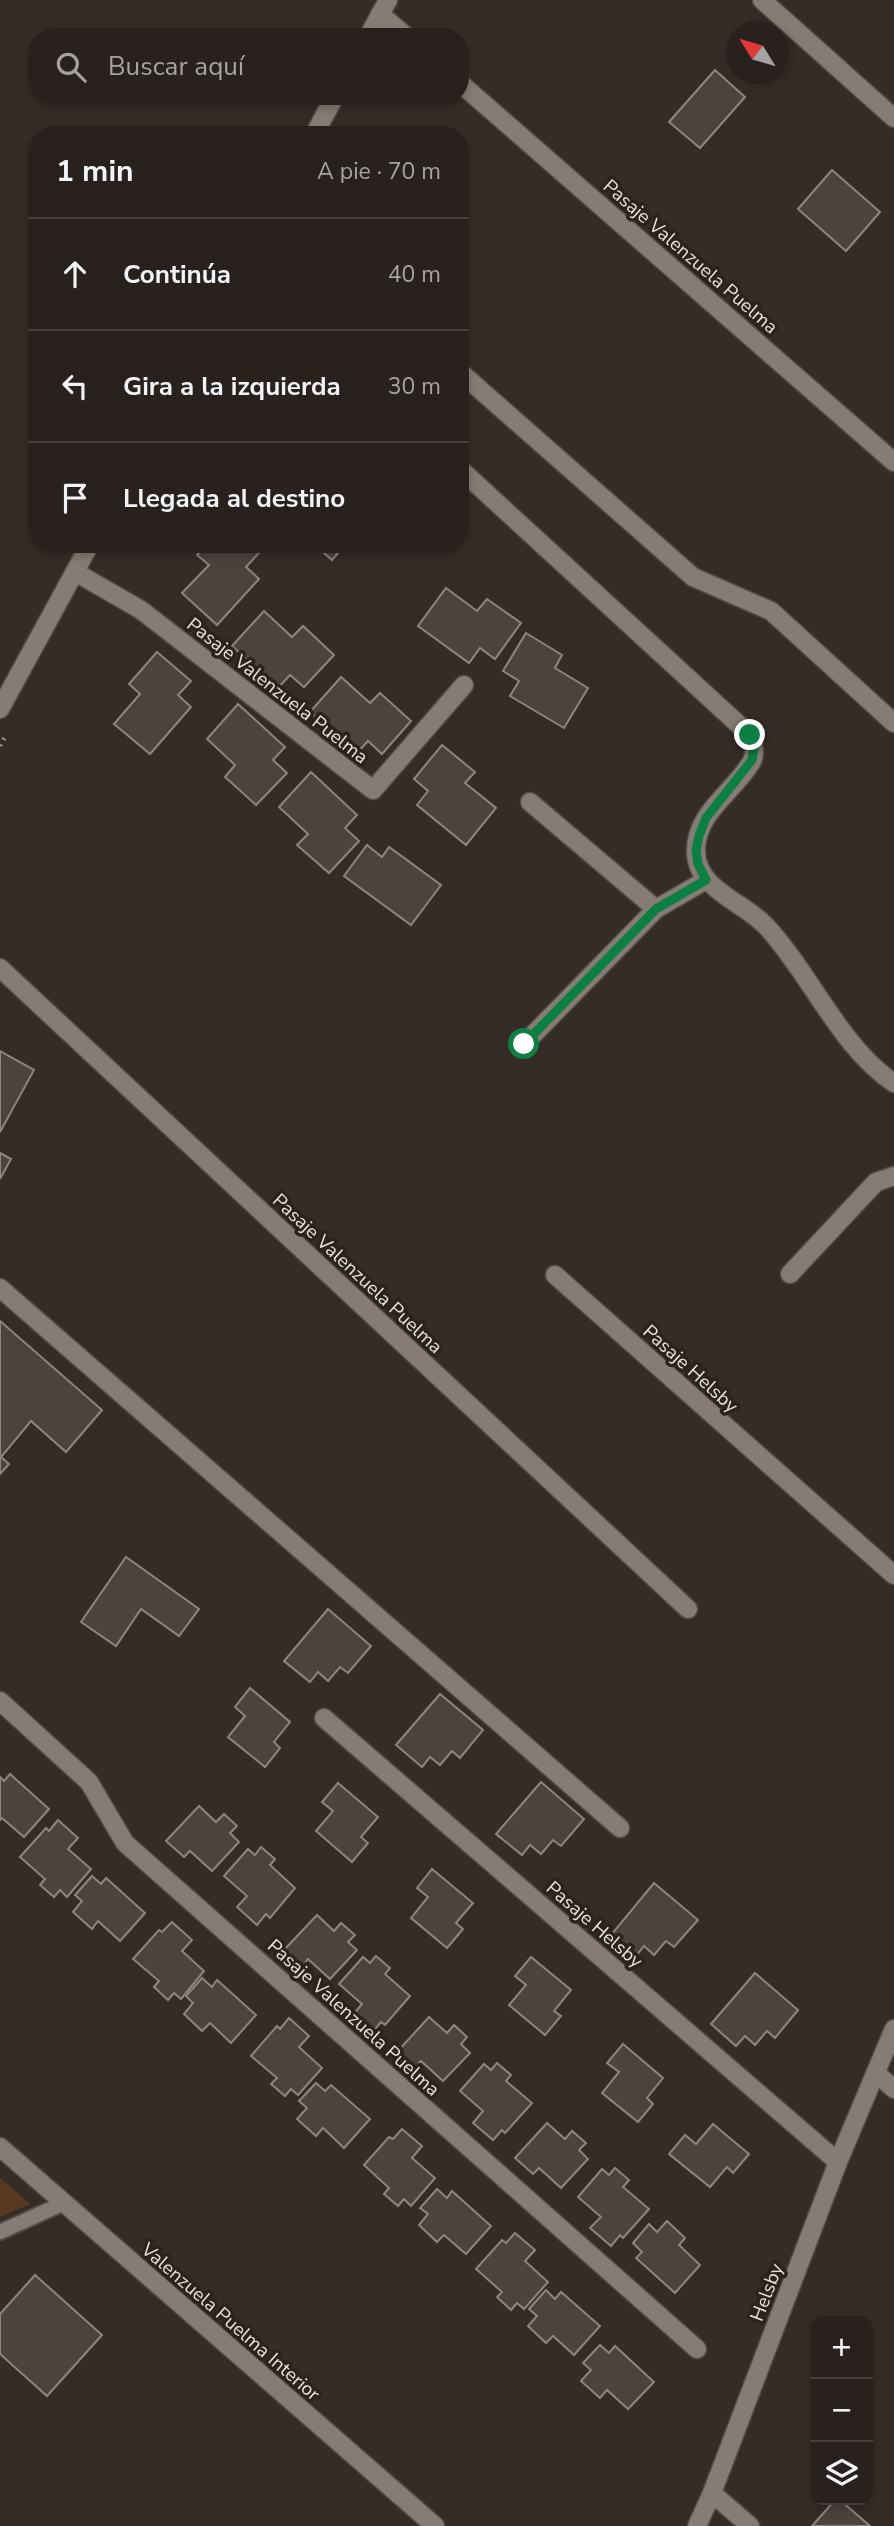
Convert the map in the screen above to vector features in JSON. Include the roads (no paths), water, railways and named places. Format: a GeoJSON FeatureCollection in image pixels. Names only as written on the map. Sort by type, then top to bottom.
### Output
{"type":"FeatureCollection","features":[{"type":"Feature","properties":{"kind":"street"},"geometry":{"type":"LineString","coordinates":[[762,0],[894,118]]}},
{"type":"Feature","properties":{"kind":"street"},"geometry":{"type":"LineString","coordinates":[[373,28],[384,7],[400,28]]}},
{"type":"Feature","properties":{"kind":"street","name":"Pasaje Valenzuela Puelma"},"geometry":{"type":"LineString","coordinates":[[469,91],[894,462]]}},
{"type":"Feature","properties":{"kind":"street"},"geometry":{"type":"LineString","coordinates":[[319,126],[330,105]]}},
{"type":"Feature","properties":{"kind":"street"},"geometry":{"type":"LineString","coordinates":[[469,380],[693,576],[771,611],[894,723]]}},
{"type":"Feature","properties":{"kind":"street"},"geometry":{"type":"LineString","coordinates":[[469,477],[750,735],[754,747],[752,760],[706,818],[696,850],[698,864],[706,880],[764,924],[798,965],[846,1037],[894,1083]]}},
{"type":"Feature","properties":{"kind":"street"},"geometry":{"type":"LineString","coordinates":[[0,709],[85,553]]}},
{"type":"Feature","properties":{"kind":"street","name":"Pasaje Valenzuela Puelma"},"geometry":{"type":"LineString","coordinates":[[75,572],[141,610],[373,790],[464,685]]}},
{"type":"Feature","properties":{"kind":"street"},"geometry":{"type":"LineString","coordinates":[[530,802],[656,909]]}},
{"type":"Feature","properties":{"kind":"street"},"geometry":{"type":"LineString","coordinates":[[524,1044],[656,909],[706,880]]}},
{"type":"Feature","properties":{"kind":"street","name":"Pasaje Valenzuela Puelma"},"geometry":{"type":"LineString","coordinates":[[0,968],[688,1609]]}},
{"type":"Feature","properties":{"kind":"street"},"geometry":{"type":"LineString","coordinates":[[790,1274],[876,1182],[894,1176]]}},
{"type":"Feature","properties":{"kind":"street","name":"Pasaje Helsby"},"geometry":{"type":"LineString","coordinates":[[555,1275],[894,1575]]}},
{"type":"Feature","properties":{"kind":"street"},"geometry":{"type":"LineString","coordinates":[[0,1288],[620,1828]]}},
{"type":"Feature","properties":{"kind":"street","name":"Pasaje Valenzuela Puelma"},"geometry":{"type":"LineString","coordinates":[[0,1701],[89,1782],[125,1843],[697,2349]]}},
{"type":"Feature","properties":{"kind":"street","name":"Pasaje Helsby"},"geometry":{"type":"LineString","coordinates":[[324,1718],[838,2162]]}},
{"type":"Feature","properties":{"kind":"street","name":"Helsby"},"geometry":{"type":"LineString","coordinates":[[697,2526],[838,2162],[894,2029]]}},
{"type":"Feature","properties":{"kind":"street"},"geometry":{"type":"LineString","coordinates":[[876,2073],[894,2090]]}},
{"type":"Feature","properties":{"kind":"street","name":"Valenzuela Puelma Interior"},"geometry":{"type":"LineString","coordinates":[[0,2147],[435,2526]]}},
{"type":"Feature","properties":{"kind":"street"},"geometry":{"type":"LineString","coordinates":[[712,2493],[750,2526]]}},
{"type":"Feature","properties":{"kind":"lane"},"geometry":{"type":"LineString","coordinates":[[0,2232],[64,2203]]}}]}
